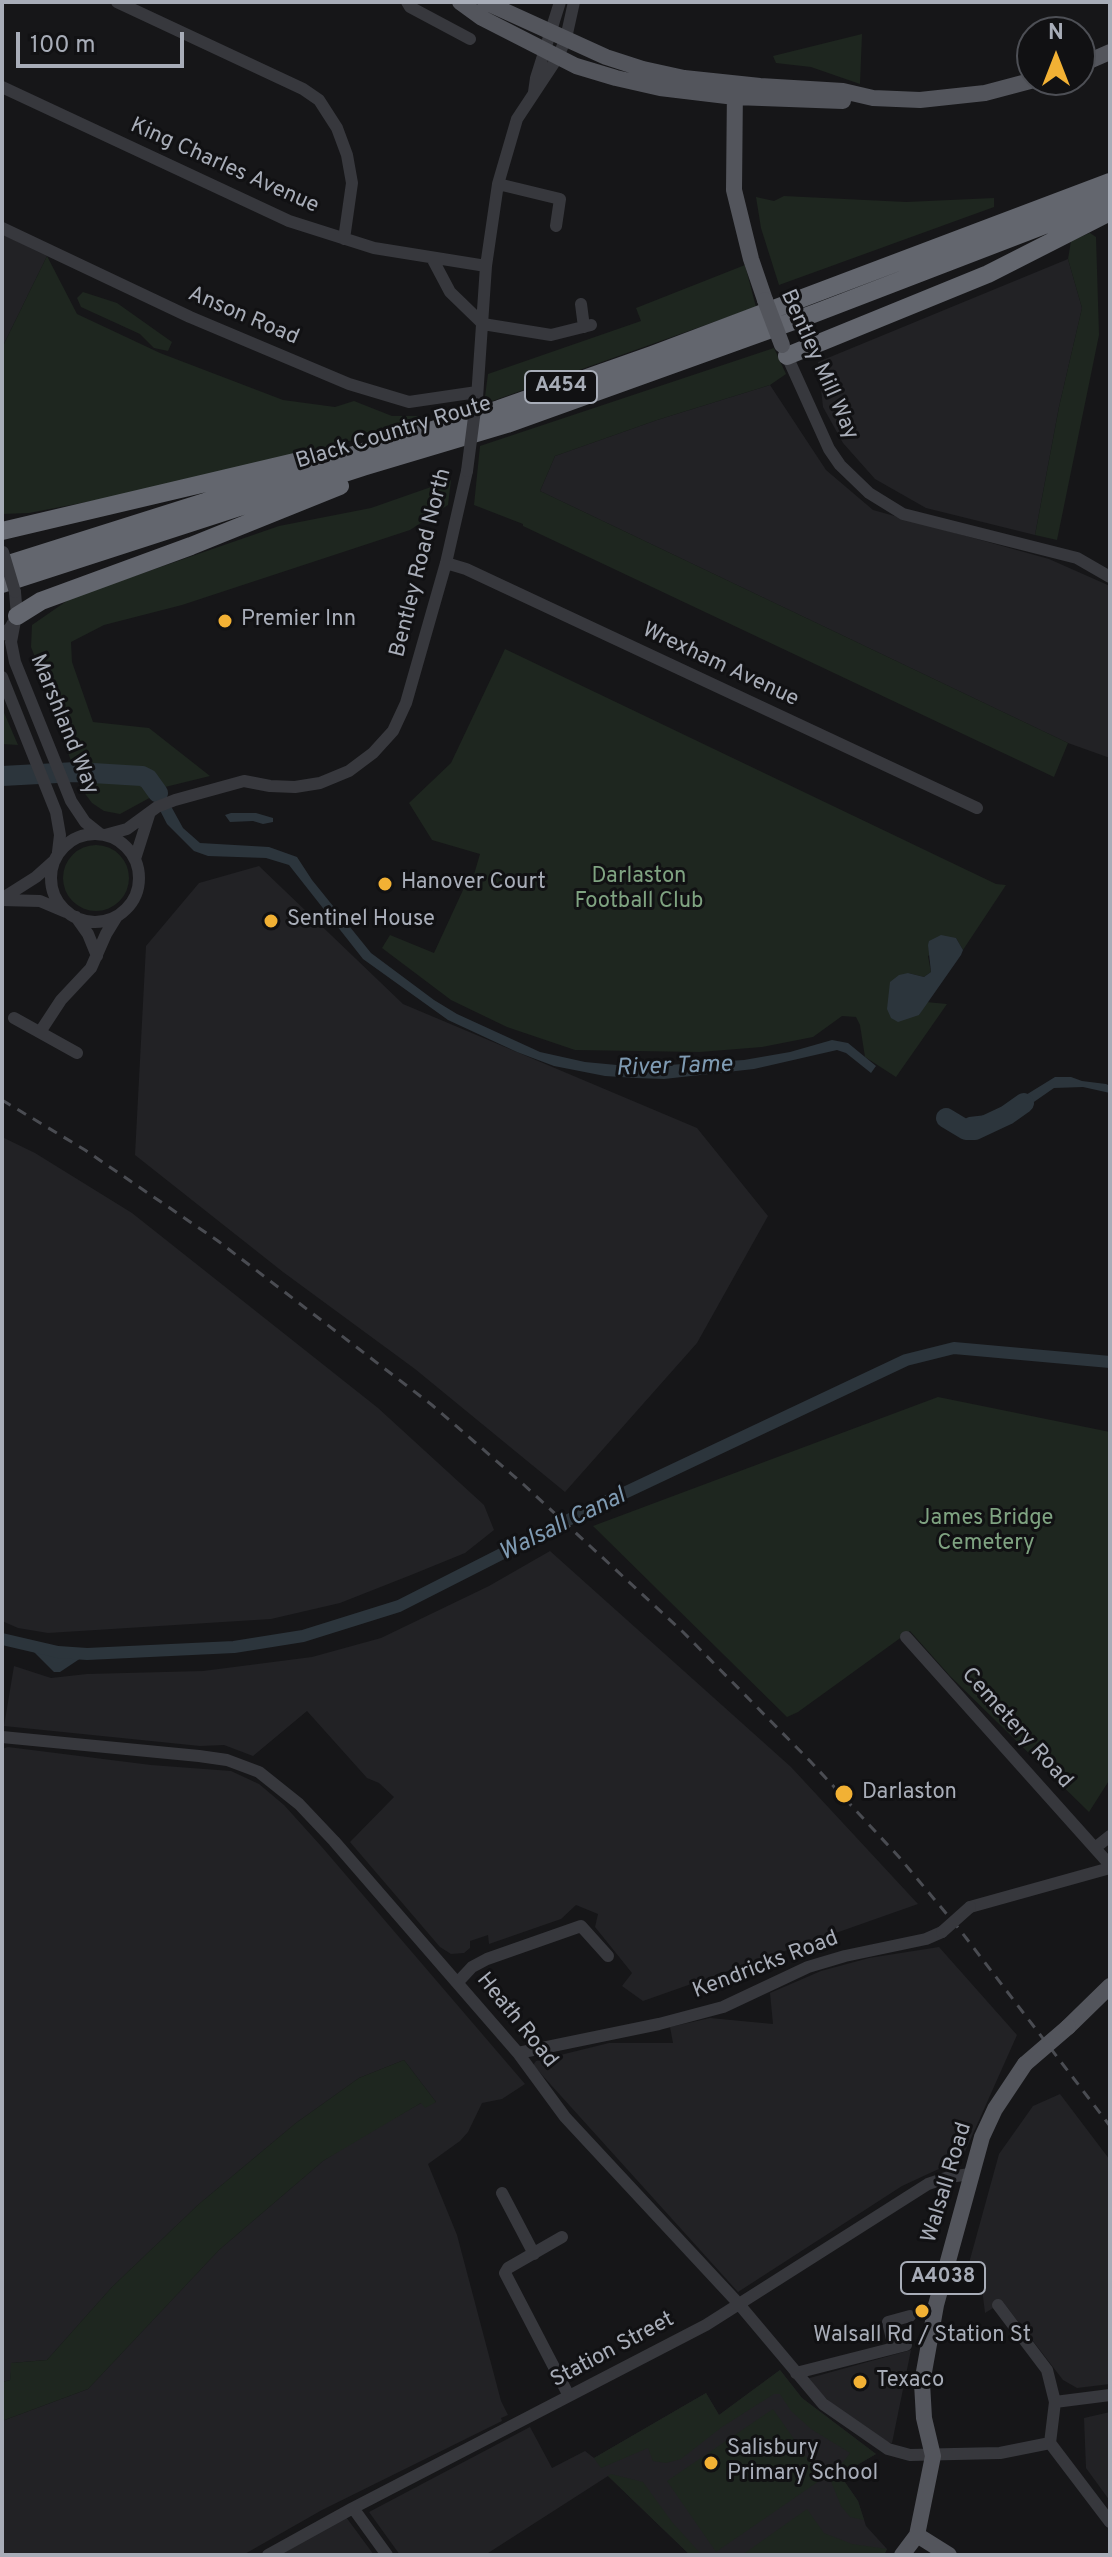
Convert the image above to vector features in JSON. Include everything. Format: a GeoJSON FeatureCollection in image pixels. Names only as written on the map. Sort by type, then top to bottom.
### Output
{"type":"FeatureCollection","features":[{"type":"Feature","properties":{"kind":"highway","name":"Black Country Route"},"geometry":{"type":"LineString","coordinates":[[2,566],[383,446],[652,355],[1110,182]]}},
{"type":"Feature","properties":{"kind":"highway","name":"Black Country Route"},"geometry":{"type":"LineString","coordinates":[[9,588],[363,467],[431,449],[645,376],[1110,200]]}},
{"type":"Feature","properties":{"kind":"highway"},"geometry":{"type":"LineString","coordinates":[[785,350],[988,274],[1110,212]]}},
{"type":"Feature","properties":{"kind":"highway"},"geometry":{"type":"LineString","coordinates":[[2,531],[310,458],[383,446]]}},
{"type":"Feature","properties":{"kind":"highway"},"geometry":{"type":"LineString","coordinates":[[16,619],[41,601],[191,546],[431,449]]}},
{"type":"Feature","properties":{"kind":"main road"},"geometry":{"type":"LineString","coordinates":[[460,2],[482,18],[583,68],[660,88],[735,90],[843,101],[959,97],[1016,84]]}},
{"type":"Feature","properties":{"kind":"main road"},"geometry":{"type":"LineString","coordinates":[[485,2],[606,57],[643,69],[735,90]]}},
{"type":"Feature","properties":{"kind":"main road","name":"Bentley Mill Way"},"geometry":{"type":"LineString","coordinates":[[735,90],[733,174],[737,207],[765,300],[785,350]]}},
{"type":"Feature","properties":{"kind":"main road","name":"Walsall Road"},"geometry":{"type":"LineString","coordinates":[[902,2555],[917,2535],[933,2456],[921,2401],[924,2362],[970,2174],[995,2109],[1025,2064],[1110,1986]]}},
{"type":"Feature","properties":{"kind":"main road"},"geometry":{"type":"LineString","coordinates":[[917,2535],[949,2555]]}},
{"type":"Feature","properties":{"kind":"street"},"geometry":{"type":"LineString","coordinates":[[117,2],[303,89],[319,100],[337,128],[347,155],[352,183],[344,239]]}},
{"type":"Feature","properties":{"kind":"street"},"geometry":{"type":"LineString","coordinates":[[407,2],[410,7],[470,39]]}},
{"type":"Feature","properties":{"kind":"street"},"geometry":{"type":"LineString","coordinates":[[559,35],[560,2]]}},
{"type":"Feature","properties":{"kind":"street"},"geometry":{"type":"LineString","coordinates":[[559,35],[574,2]]}},
{"type":"Feature","properties":{"kind":"street","name":"Bentley Road North"},"geometry":{"type":"LineString","coordinates":[[102,834],[127,829],[162,804],[244,781],[295,787],[320,783],[349,771],[373,753],[393,731],[406,703],[446,563],[467,471],[477,397],[486,266],[498,184],[517,119],[545,81],[559,35]]}},
{"type":"Feature","properties":{"kind":"street","name":"King Charles Avenue"},"geometry":{"type":"LineString","coordinates":[[2,87],[289,221],[374,248],[486,266]]}},
{"type":"Feature","properties":{"kind":"street"},"geometry":{"type":"LineString","coordinates":[[498,184],[560,199],[556,226]]}},
{"type":"Feature","properties":{"kind":"street","name":"Anson Road"},"geometry":{"type":"LineString","coordinates":[[2,228],[190,317],[349,384],[409,402],[477,397]]}},
{"type":"Feature","properties":{"kind":"street"},"geometry":{"type":"LineString","coordinates":[[432,258],[450,292],[483,324],[551,335],[588,326],[581,304]]}},
{"type":"Feature","properties":{"kind":"street","name":"Bentley Mill Way"},"geometry":{"type":"LineString","coordinates":[[785,350],[829,449],[840,465],[869,493],[903,514],[1077,558],[1110,577]]}},
{"type":"Feature","properties":{"kind":"street","name":"Marshland Way"},"geometry":{"type":"LineString","coordinates":[[2,551],[16,619],[11,642],[15,662],[79,816],[102,834]]}},
{"type":"Feature","properties":{"kind":"street","name":"Wrexham Avenue"},"geometry":{"type":"LineString","coordinates":[[446,563],[466,569],[977,808]]}},
{"type":"Feature","properties":{"kind":"street"},"geometry":{"type":"LineString","coordinates":[[2,635],[16,619]]}},
{"type":"Feature","properties":{"kind":"street","name":"Marshland Way"},"geometry":{"type":"LineString","coordinates":[[2,677],[49,791],[59,824],[56,858]]}},
{"type":"Feature","properties":{"kind":"street"},"geometry":{"type":"LineString","coordinates":[[135,859],[150,814]]}},
{"type":"Feature","properties":{"kind":"street"},"geometry":{"type":"LineString","coordinates":[[2,900],[36,877],[74,839],[85,835],[102,834],[128,848],[135,859],[138,889],[106,934],[91,968],[61,1000],[40,1032]]}},
{"type":"Feature","properties":{"kind":"street"},"geometry":{"type":"LineString","coordinates":[[56,858],[52,872],[55,895],[92,940],[97,956]]}},
{"type":"Feature","properties":{"kind":"street"},"geometry":{"type":"LineString","coordinates":[[2,900],[40,901],[90,921],[118,915]]}},
{"type":"Feature","properties":{"kind":"street"},"geometry":{"type":"LineString","coordinates":[[14,1018],[77,1053]]}},
{"type":"Feature","properties":{"kind":"street","name":"Cemetery Road"},"geometry":{"type":"LineString","coordinates":[[906,1637],[1110,1867]]}},
{"type":"Feature","properties":{"kind":"street","name":"Heath Road"},"geometry":{"type":"LineString","coordinates":[[2,1737],[213,1758],[259,1772],[299,1804],[334,1841],[518,2053],[565,2117],[738,2303],[823,2404],[888,2449],[910,2455],[1000,2453],[1050,2443]]}},
{"type":"Feature","properties":{"kind":"street"},"geometry":{"type":"LineString","coordinates":[[1095,1848],[1110,1836]]}},
{"type":"Feature","properties":{"kind":"street","name":"Kendricks Road"},"geometry":{"type":"LineString","coordinates":[[518,2053],[659,2024],[723,2007],[808,1967],[926,1939],[942,1932],[970,1907],[1110,1867]]}},
{"type":"Feature","properties":{"kind":"street"},"geometry":{"type":"LineString","coordinates":[[458,1982],[472,1967],[487,1959],[581,1926],[608,1956]]}},
{"type":"Feature","properties":{"kind":"street","name":"Station Street"},"geometry":{"type":"LineString","coordinates":[[268,2555],[706,2325],[928,2184],[970,2174]]}},
{"type":"Feature","properties":{"kind":"street"},"geometry":{"type":"LineString","coordinates":[[502,2193],[534,2254]]}},
{"type":"Feature","properties":{"kind":"street"},"geometry":{"type":"LineString","coordinates":[[562,2237],[508,2268],[505,2273],[569,2396]]}},
{"type":"Feature","properties":{"kind":"street"},"geometry":{"type":"LineString","coordinates":[[998,2305],[1047,2370],[1055,2402],[1050,2443],[1110,2522]]}},
{"type":"Feature","properties":{"kind":"street"},"geometry":{"type":"LineString","coordinates":[[796,2373],[900,2346],[888,2322],[910,2316]]}},
{"type":"Feature","properties":{"kind":"street"},"geometry":{"type":"LineString","coordinates":[[1055,2402],[1110,2395]]}},
{"type":"Feature","properties":{"kind":"street"},"geometry":{"type":"LineString","coordinates":[[353,2508],[387,2555]]}},
{"type":"Feature","properties":{"kind":"shaded area"},"geometry":{"type":"Polygon","coordinates":[[[2,234],[47,256],[2,348],[2,234]]]}},
{"type":"Feature","properties":{"kind":"shaded area"},"geometry":{"type":"Polygon","coordinates":[[[1068,259],[1082,308],[1059,407],[1035,535],[926,508],[875,479],[843,443],[823,407],[818,362],[1068,259]]]}},
{"type":"Feature","properties":{"kind":"shaded area"},"geometry":{"type":"Polygon","coordinates":[[[770,385],[826,470],[873,510],[1049,559],[1110,586],[1110,758],[1068,743],[540,491],[555,456],[770,385]]]}},
{"type":"Feature","properties":{"kind":"shaded area"},"geometry":{"type":"Polygon","coordinates":[[[259,866],[403,1004],[697,1128],[768,1216],[697,1343],[565,1492],[415,1369],[283,1272],[135,1155],[146,946],[199,883],[259,866]]]}},
{"type":"Feature","properties":{"kind":"shaded area"},"geometry":{"type":"Polygon","coordinates":[[[2,1137],[35,1153],[132,1213],[378,1408],[484,1505],[494,1530],[465,1553],[411,1575],[340,1603],[271,1619],[48,1633],[18,1628],[2,1621],[2,1137]]]}},
{"type":"Feature","properties":{"kind":"shaded area"},"geometry":{"type":"Polygon","coordinates":[[[550,1551],[791,1767],[918,1904],[643,2001],[622,1986],[632,1973],[595,1927],[598,1914],[576,1905],[561,1919],[489,1944],[488,1935],[470,1941],[470,1948],[464,1953],[451,1954],[440,1947],[350,1842],[394,1797],[379,1783],[367,1778],[307,1711],[253,1756],[224,1745],[200,1746],[4,1726],[14,1666],[51,1678],[203,1671],[312,1657],[381,1638],[489,1586],[550,1551]]]}},
{"type":"Feature","properties":{"kind":"shaded area"},"geometry":{"type":"Polygon","coordinates":[[[8,1747],[151,1765],[231,1771],[259,1784],[284,1805],[321,1846],[525,2084],[502,2099],[482,2103],[468,2132],[428,2164],[457,2235],[501,2401],[508,2415],[501,2418],[502,2421],[322,2510],[243,2555],[2,2555],[2,2421],[88,2389],[219,2250],[323,2161],[421,2103],[436,2102],[404,2060],[359,2078],[296,2123],[199,2204],[112,2287],[47,2360],[12,2363],[10,2380],[2,2382],[2,1749],[8,1747]]]}},
{"type":"Feature","properties":{"kind":"shaded area"},"geometry":{"type":"Polygon","coordinates":[[[939,1947],[1017,2035],[964,2154],[956,2161],[902,2186],[738,2292],[533,2065],[536,2061],[609,2043],[673,2043],[670,2027],[710,2018],[773,2024],[770,1993],[821,1971],[869,1958],[939,1947]]]}},
{"type":"Feature","properties":{"kind":"shaded area"},"geometry":{"type":"Polygon","coordinates":[[[1060,2094],[1110,2160],[1110,2384],[1077,2388],[1063,2380],[1003,2302],[985,2313],[981,2280],[966,2274],[999,2154],[1033,2106],[1060,2094]]]}},
{"type":"Feature","properties":{"kind":"shaded area"},"geometry":{"type":"Polygon","coordinates":[[[911,2350],[892,2443],[883,2442],[838,2410],[806,2379],[911,2350]]]}},
{"type":"Feature","properties":{"kind":"shaded area","name":"Salisbury Primary School"},"geometry":{"type":"Polygon","coordinates":[[[780,2370],[802,2398],[876,2454],[840,2475],[858,2501],[866,2526],[887,2549],[884,2555],[690,2555],[608,2476],[485,2555],[400,2555],[369,2512],[530,2427],[552,2468],[585,2451],[594,2458],[706,2393],[719,2415],[780,2370]]]}},
{"type":"Feature","properties":{"kind":"shaded area"},"geometry":{"type":"Polygon","coordinates":[[[1110,2412],[1110,2501],[1086,2468],[1084,2418],[1110,2412]]]}},
{"type":"Feature","properties":{"kind":"shaded area"},"geometry":{"type":"Polygon","coordinates":[[[346,2517],[374,2555],[276,2555],[346,2517]]]}},
{"type":"Feature","properties":{"kind":"green space"},"geometry":{"type":"Polygon","coordinates":[[[862,34],[860,84],[811,67],[776,63],[773,56],[862,34]]]}},
{"type":"Feature","properties":{"kind":"green space"},"geometry":{"type":"Polygon","coordinates":[[[784,196],[906,202],[994,198],[994,207],[779,285],[761,228],[756,197],[774,201],[784,196]]]}},
{"type":"Feature","properties":{"kind":"green space"},"geometry":{"type":"Polygon","coordinates":[[[1090,233],[1096,237],[1099,335],[1057,540],[1035,535],[1059,407],[1082,308],[1068,259],[1071,241],[1090,233]]]}},
{"type":"Feature","properties":{"kind":"green space"},"geometry":{"type":"Polygon","coordinates":[[[47,256],[77,314],[160,353],[283,400],[335,407],[354,401],[392,416],[420,416],[410,426],[165,487],[29,513],[2,514],[2,348],[47,256]]]}},
{"type":"Feature","properties":{"kind":"green space"},"geometry":{"type":"Polygon","coordinates":[[[745,265],[756,307],[484,404],[488,374],[641,321],[636,308],[745,265]]]}},
{"type":"Feature","properties":{"kind":"green space"},"geometry":{"type":"Polygon","coordinates":[[[83,292],[117,303],[172,342],[168,351],[154,348],[140,334],[81,307],[77,298],[83,292]]]}},
{"type":"Feature","properties":{"kind":"green space"},"geometry":{"type":"Polygon","coordinates":[[[774,348],[786,374],[770,385],[555,456],[540,491],[1068,743],[1054,777],[523,524],[474,505],[480,446],[774,348]]]}},
{"type":"Feature","properties":{"kind":"green space"},"geometry":{"type":"Polygon","coordinates":[[[451,480],[448,505],[410,530],[182,605],[104,625],[71,642],[72,662],[93,722],[149,728],[210,776],[161,788],[153,778],[146,785],[153,796],[120,814],[104,811],[92,803],[83,791],[66,748],[61,723],[31,647],[32,625],[71,598],[279,526],[371,508],[451,480]]]}},
{"type":"Feature","properties":{"kind":"green space","name":"Darlaston Football Club"},"geometry":{"type":"Polygon","coordinates":[[[505,649],[996,884],[1006,885],[963,950],[956,938],[928,956],[931,972],[924,977],[908,973],[919,1015],[926,1002],[947,1004],[896,1077],[865,1057],[856,1017],[842,1016],[813,1037],[762,1047],[700,1052],[575,1050],[507,1027],[451,1000],[382,948],[390,935],[434,953],[469,877],[473,878],[480,854],[432,840],[409,803],[451,763],[505,649]]]}},
{"type":"Feature","properties":{"kind":"green space"},"geometry":{"type":"Polygon","coordinates":[[[2,708],[18,745],[2,744],[2,708]]]}},
{"type":"Feature","properties":{"kind":"green space"},"geometry":{"type":"Polygon","coordinates":[[[102,845],[120,854],[127,865],[127,891],[120,902],[109,909],[90,911],[77,906],[68,897],[63,872],[68,859],[77,850],[102,845]]]}},
{"type":"Feature","properties":{"kind":"green space","name":"James Bridge Cemetery"},"geometry":{"type":"Polygon","coordinates":[[[938,1397],[1110,1432],[1110,1779],[1089,1812],[950,1676],[910,1631],[787,1717],[593,1526],[938,1397]]]}},
{"type":"Feature","properties":{"kind":"green space"},"geometry":{"type":"Polygon","coordinates":[[[404,2060],[436,2102],[425,2108],[421,2103],[323,2161],[219,2250],[88,2389],[2,2421],[2,2382],[10,2380],[11,2363],[47,2360],[112,2287],[199,2204],[296,2123],[359,2078],[404,2060]]]}},
{"type":"Feature","properties":{"kind":"green space"},"geometry":{"type":"Polygon","coordinates":[[[780,2370],[802,2398],[876,2454],[840,2475],[858,2501],[864,2520],[850,2517],[841,2506],[830,2479],[850,2453],[811,2429],[791,2411],[780,2394],[774,2394],[722,2427],[681,2459],[666,2463],[653,2461],[648,2448],[601,2468],[594,2458],[706,2393],[719,2415],[780,2370]]]}},
{"type":"Feature","properties":{"kind":"green space"},"geometry":{"type":"Polygon","coordinates":[[[773,2409],[822,2479],[716,2552],[667,2481],[773,2409]]]}},
{"type":"Feature","properties":{"kind":"green space"},"geometry":{"type":"Polygon","coordinates":[[[611,2474],[643,2482],[672,2522],[702,2555],[690,2555],[608,2476],[611,2474]]]}},
{"type":"Feature","properties":{"kind":"green space"},"geometry":{"type":"Polygon","coordinates":[[[807,2509],[824,2533],[852,2544],[887,2549],[884,2555],[742,2555],[807,2509]]]}},
{"type":"Feature","properties":{"kind":"water"},"geometry":{"type":"Polygon","coordinates":[[[143,770],[161,788],[183,828],[200,843],[269,847],[297,857],[371,953],[457,1014],[540,1052],[585,1062],[638,1067],[744,1060],[832,1040],[848,1043],[876,1066],[871,1073],[846,1053],[837,1050],[754,1069],[664,1079],[636,1078],[605,1076],[554,1066],[517,1052],[448,1020],[363,959],[289,865],[266,858],[208,856],[194,851],[167,824],[147,785],[138,780],[143,770]]]}},
{"type":"Feature","properties":{"kind":"water"},"geometry":{"type":"Polygon","coordinates":[[[256,813],[273,818],[273,822],[230,822],[225,815],[256,813]]]}},
{"type":"Feature","properties":{"kind":"water"},"geometry":{"type":"Polygon","coordinates":[[[941,935],[956,938],[963,950],[961,955],[919,1015],[898,1022],[891,1018],[887,1009],[890,982],[899,975],[908,973],[924,977],[931,972],[929,941],[941,935]]]}},
{"type":"Feature","properties":{"kind":"water"},"geometry":{"type":"Polygon","coordinates":[[[1055,1077],[1106,1084],[1110,1086],[1110,1093],[1083,1087],[1054,1088],[1005,1122],[970,1138],[943,1124],[946,1118],[962,1120],[995,1114],[1055,1077]]]}},
{"type":"Feature","properties":{"kind":"water"},"geometry":{"type":"Polygon","coordinates":[[[29,1647],[87,1654],[60,1672],[54,1672],[29,1647]]]}},
{"type":"Feature","properties":{"kind":"waterway","name":"River Tame"},"geometry":{"type":"LineString","coordinates":[[2,776],[76,772],[142,776],[158,793]]}},
{"type":"Feature","properties":{"kind":"waterway","name":"River Tame"},"geometry":{"type":"LineString","coordinates":[[946,1118],[966,1130],[975,1130],[1024,1103]]}},
{"type":"Feature","properties":{"kind":"waterway","name":"Walsall Canal"},"geometry":{"type":"LineString","coordinates":[[2,1639],[58,1652],[87,1654],[234,1647],[303,1636],[399,1606],[584,1512],[906,1360],[954,1348],[1110,1362]]}},
{"type":"Feature","properties":{"kind":"railway"},"geometry":{"type":"LineString","coordinates":[[2,1100],[85,1150],[218,1241],[432,1405],[523,1484],[683,1632],[899,1857],[960,1930],[1110,2126]]}},
{"type":"Feature","properties":{"kind":"place","name":"Premier Inn"},"geometry":{"type":"Point","coordinates":[225,621]}},
{"type":"Feature","properties":{"kind":"place","name":"Hanover Court"},"geometry":{"type":"Point","coordinates":[385,884]}},
{"type":"Feature","properties":{"kind":"place","name":"Sentinel House"},"geometry":{"type":"Point","coordinates":[271,921]}},
{"type":"Feature","properties":{"kind":"place","name":"Darlaston"},"geometry":{"type":"Point","coordinates":[844,1794]}},
{"type":"Feature","properties":{"kind":"place","name":"Walsall Rd / Station St"},"geometry":{"type":"Point","coordinates":[922,2311]}},
{"type":"Feature","properties":{"kind":"place","name":"Texaco"},"geometry":{"type":"Point","coordinates":[860,2382]}},
{"type":"Feature","properties":{"kind":"place","name":"Salisbury Primary School"},"geometry":{"type":"Point","coordinates":[711,2463]}}]}
